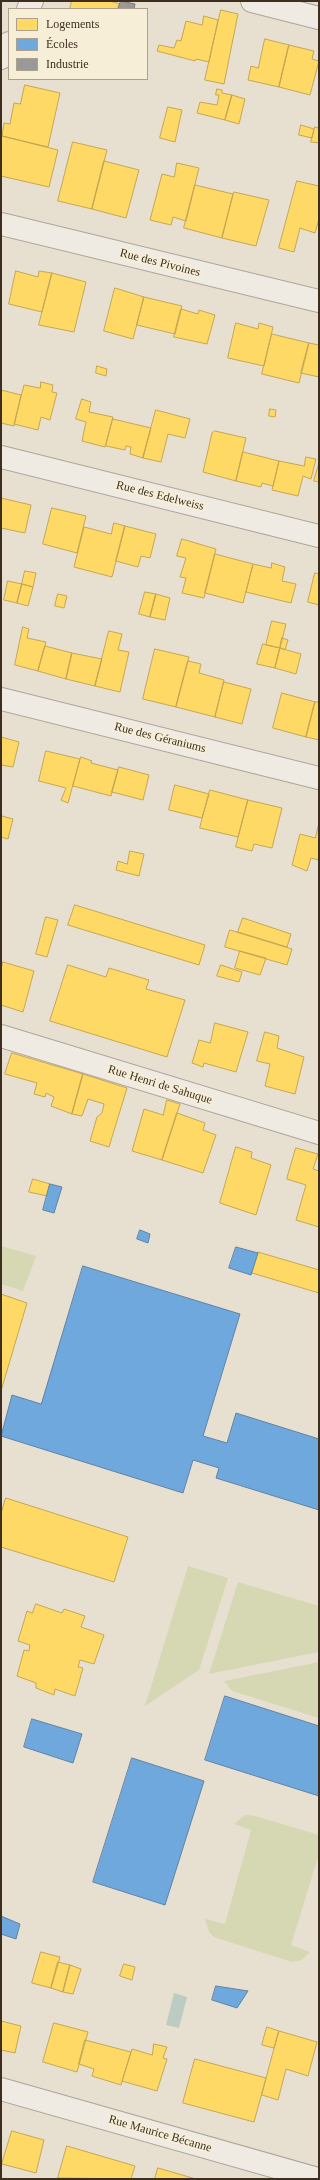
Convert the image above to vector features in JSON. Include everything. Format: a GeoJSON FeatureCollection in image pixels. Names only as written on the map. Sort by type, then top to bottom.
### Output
{"type":"FeatureCollection","features":[{"type":"Feature","properties":{"kind":"street"},"geometry":{"type":"LineString","coordinates":[[252,1],[319,18]]}},
{"type":"Feature","properties":{"kind":"street"},"geometry":{"type":"LineString","coordinates":[[1,58],[8,45]]}},
{"type":"Feature","properties":{"kind":"street","name":"Rue des Pivoines"},"geometry":{"type":"LineString","coordinates":[[1,224],[319,301]]}},
{"type":"Feature","properties":{"kind":"street","name":"Rue des Edelweiss"},"geometry":{"type":"LineString","coordinates":[[1,457],[319,536]]}},
{"type":"Feature","properties":{"kind":"street","name":"Rue des Géraniums"},"geometry":{"type":"LineString","coordinates":[[1,699],[319,778]]}},
{"type":"Feature","properties":{"kind":"street","name":"Rue Henri de Sahuque"},"geometry":{"type":"LineString","coordinates":[[1,1036],[319,1133]]}},
{"type":"Feature","properties":{"kind":"street","name":"Rue Maurice Bécanne"},"geometry":{"type":"LineString","coordinates":[[1,2089],[318,2179]]}},
{"type":"Feature","properties":{"kind":"green space"},"geometry":{"type":"Polygon","coordinates":[[[1,1246],[36,1256],[23,1291],[1,1284],[1,1246]]]}},
{"type":"Feature","properties":{"kind":"green space"},"geometry":{"type":"Polygon","coordinates":[[[188,1566],[228,1578],[199,1670],[145,1706],[188,1566]]]}},
{"type":"Feature","properties":{"kind":"green space"},"geometry":{"type":"Polygon","coordinates":[[[238,1582],[319,1606],[319,1652],[209,1674],[238,1582]]]}},
{"type":"Feature","properties":{"kind":"green space"},"geometry":{"type":"Polygon","coordinates":[[[319,1662],[319,1718],[232,1691],[224,1681],[319,1662]]]}},
{"type":"Feature","properties":{"kind":"green space"},"geometry":{"type":"Polygon","coordinates":[[[245,1815],[255,1816],[319,1835],[319,1854],[291,1945],[310,1952],[302,1960],[292,1962],[214,1937],[209,1932],[205,1919],[225,1924],[251,1830],[234,1824],[245,1815]]]}},
{"type":"Feature","properties":{"kind":"shaded area"},"geometry":{"type":"Polygon","coordinates":[[[174,1993],[187,1997],[179,2028],[166,2025],[174,1993]]]}},
{"type":"Feature","properties":{"kind":"building: Logements"},"geometry":{"type":"Polygon","coordinates":[[[72,1],[110,1],[120,4],[118,8],[70,8],[72,1]]]}},
{"type":"Feature","properties":{"kind":"building: Logements"},"geometry":{"type":"Polygon","coordinates":[[[221,10],[238,14],[224,84],[205,80],[221,10]]]}},
{"type":"Feature","properties":{"kind":"building: Logements"},"geometry":{"type":"Polygon","coordinates":[[[204,16],[218,20],[209,62],[196,59],[195,61],[157,51],[159,45],[174,48],[177,40],[181,41],[186,21],[202,25],[204,16]]]}},
{"type":"Feature","properties":{"kind":"building: Logements"},"geometry":{"type":"Polygon","coordinates":[[[265,39],[289,45],[279,87],[248,80],[251,66],[258,68],[265,39]]]}},
{"type":"Feature","properties":{"kind":"building: Logements"},"geometry":{"type":"Polygon","coordinates":[[[289,45],[314,51],[312,59],[319,61],[310,95],[279,87],[289,45]]]}},
{"type":"Feature","properties":{"kind":"building: Logements"},"geometry":{"type":"Polygon","coordinates":[[[25,85],[60,93],[48,147],[2,136],[4,123],[10,124],[14,103],[20,104],[25,85]]]}},
{"type":"Feature","properties":{"kind":"building: Logements"},"geometry":{"type":"Polygon","coordinates":[[[217,89],[222,90],[222,93],[232,95],[225,120],[197,113],[200,102],[217,105],[219,95],[216,95],[217,89]]]}},
{"type":"Feature","properties":{"kind":"building: Logements"},"geometry":{"type":"Polygon","coordinates":[[[232,95],[245,99],[239,124],[225,120],[232,95]]]}},
{"type":"Feature","properties":{"kind":"building: Logements"},"geometry":{"type":"Polygon","coordinates":[[[168,107],[182,110],[175,142],[160,138],[168,107]]]}},
{"type":"Feature","properties":{"kind":"building: Logements"},"geometry":{"type":"Polygon","coordinates":[[[301,125],[314,129],[312,138],[299,135],[301,125]]]}},
{"type":"Feature","properties":{"kind":"building: Logements"},"geometry":{"type":"Polygon","coordinates":[[[315,127],[319,128],[319,143],[311,142],[315,127]]]}},
{"type":"Feature","properties":{"kind":"building: Logements"},"geometry":{"type":"Polygon","coordinates":[[[2,136],[58,150],[49,187],[1,176],[2,136]]]}},
{"type":"Feature","properties":{"kind":"building: Logements"},"geometry":{"type":"Polygon","coordinates":[[[73,142],[107,150],[92,209],[58,201],[73,142]]]}},
{"type":"Feature","properties":{"kind":"building: Logements"},"geometry":{"type":"Polygon","coordinates":[[[104,161],[139,170],[126,218],[92,209],[104,161]]]}},
{"type":"Feature","properties":{"kind":"building: Logements"},"geometry":{"type":"Polygon","coordinates":[[[177,163],[199,168],[186,221],[173,217],[171,225],[150,220],[162,174],[174,177],[177,163]]]}},
{"type":"Feature","properties":{"kind":"building: Logements"},"geometry":{"type":"Polygon","coordinates":[[[297,181],[319,186],[319,219],[315,233],[300,228],[294,252],[279,248],[297,181]]]}},
{"type":"Feature","properties":{"kind":"building: Logements"},"geometry":{"type":"Polygon","coordinates":[[[195,185],[233,194],[222,238],[184,228],[195,185]]]}},
{"type":"Feature","properties":{"kind":"building: Logements"},"geometry":{"type":"Polygon","coordinates":[[[234,192],[269,200],[256,246],[222,238],[234,192]]]}},
{"type":"Feature","properties":{"kind":"building: Logements"},"geometry":{"type":"Polygon","coordinates":[[[16,271],[38,277],[39,271],[52,273],[42,312],[9,304],[16,271]]]}},
{"type":"Feature","properties":{"kind":"building: Logements"},"geometry":{"type":"Polygon","coordinates":[[[52,273],[86,282],[74,332],[39,325],[52,273]]]}},
{"type":"Feature","properties":{"kind":"building: Logements"},"geometry":{"type":"Polygon","coordinates":[[[115,288],[144,297],[133,339],[104,331],[115,288]]]}},
{"type":"Feature","properties":{"kind":"building: Logements"},"geometry":{"type":"Polygon","coordinates":[[[144,297],[182,306],[175,334],[137,325],[144,297]]]}},
{"type":"Feature","properties":{"kind":"building: Logements"},"geometry":{"type":"Polygon","coordinates":[[[181,309],[198,314],[199,310],[215,315],[207,344],[174,337],[181,309]]]}},
{"type":"Feature","properties":{"kind":"building: Logements"},"geometry":{"type":"Polygon","coordinates":[[[236,323],[258,329],[259,323],[273,327],[264,366],[228,358],[236,323]]]}},
{"type":"Feature","properties":{"kind":"building: Logements"},"geometry":{"type":"Polygon","coordinates":[[[272,334],[309,343],[299,383],[262,374],[272,334]]]}},
{"type":"Feature","properties":{"kind":"building: Logements"},"geometry":{"type":"Polygon","coordinates":[[[309,343],[319,345],[319,377],[301,373],[309,343]]]}},
{"type":"Feature","properties":{"kind":"building: Logements"},"geometry":{"type":"Polygon","coordinates":[[[97,366],[107,369],[106,376],[96,373],[97,366]]]}},
{"type":"Feature","properties":{"kind":"building: Logements"},"geometry":{"type":"Polygon","coordinates":[[[41,382],[53,385],[52,392],[57,393],[50,420],[41,417],[38,430],[14,424],[24,385],[40,388],[41,382]]]}},
{"type":"Feature","properties":{"kind":"building: Logements"},"geometry":{"type":"Polygon","coordinates":[[[1,390],[21,395],[14,426],[1,423],[1,390]]]}},
{"type":"Feature","properties":{"kind":"building: Logements"},"geometry":{"type":"Polygon","coordinates":[[[82,399],[91,402],[89,412],[113,417],[105,447],[82,441],[86,422],[76,419],[82,399]]]}},
{"type":"Feature","properties":{"kind":"building: Logements"},"geometry":{"type":"Polygon","coordinates":[[[270,409],[276,410],[275,417],[269,416],[270,409]]]}},
{"type":"Feature","properties":{"kind":"building: Logements"},"geometry":{"type":"Polygon","coordinates":[[[156,410],[190,419],[185,438],[168,434],[161,462],[143,458],[156,410]]]}},
{"type":"Feature","properties":{"kind":"building: Logements"},"geometry":{"type":"Polygon","coordinates":[[[113,419],[151,428],[143,458],[130,454],[131,447],[126,446],[125,450],[106,446],[113,419]]]}},
{"type":"Feature","properties":{"kind":"building: Logements"},"geometry":{"type":"Polygon","coordinates":[[[215,431],[246,438],[236,481],[203,472],[212,433],[215,431]]]}},
{"type":"Feature","properties":{"kind":"building: Logements"},"geometry":{"type":"Polygon","coordinates":[[[243,452],[279,461],[273,486],[262,483],[261,487],[236,481],[243,452]]]}},
{"type":"Feature","properties":{"kind":"building: Logements"},"geometry":{"type":"Polygon","coordinates":[[[306,457],[316,459],[311,479],[303,476],[298,496],[272,490],[279,461],[304,466],[306,457]]]}},
{"type":"Feature","properties":{"kind":"building: Logements"},"geometry":{"type":"Polygon","coordinates":[[[319,463],[319,482],[314,481],[319,463]]]}},
{"type":"Feature","properties":{"kind":"building: Logements"},"geometry":{"type":"Polygon","coordinates":[[[1,498],[31,505],[25,533],[1,528],[1,498]]]}},
{"type":"Feature","properties":{"kind":"building: Logements"},"geometry":{"type":"Polygon","coordinates":[[[52,508],[86,516],[77,553],[43,544],[52,508]]]}},
{"type":"Feature","properties":{"kind":"building: Logements"},"geometry":{"type":"Polygon","coordinates":[[[114,523],[125,526],[112,577],[74,567],[84,527],[111,534],[114,523]]]}},
{"type":"Feature","properties":{"kind":"building: Logements"},"geometry":{"type":"Polygon","coordinates":[[[125,526],[156,534],[150,558],[141,556],[138,567],[116,561],[125,526]]]}},
{"type":"Feature","properties":{"kind":"building: Logements"},"geometry":{"type":"Polygon","coordinates":[[[182,539],[216,549],[204,598],[182,593],[186,578],[180,577],[186,558],[177,556],[182,539]]]}},
{"type":"Feature","properties":{"kind":"building: Logements"},"geometry":{"type":"Polygon","coordinates":[[[215,554],[253,564],[243,603],[205,593],[215,554]]]}},
{"type":"Feature","properties":{"kind":"building: Logements"},"geometry":{"type":"Polygon","coordinates":[[[272,563],[285,567],[282,581],[296,584],[291,603],[246,592],[253,564],[271,568],[272,563]]]}},
{"type":"Feature","properties":{"kind":"building: Logements"},"geometry":{"type":"Polygon","coordinates":[[[25,571],[36,573],[33,587],[22,584],[25,571]]]}},
{"type":"Feature","properties":{"kind":"building: Logements"},"geometry":{"type":"Polygon","coordinates":[[[315,573],[319,574],[319,605],[308,602],[315,573]]]}},
{"type":"Feature","properties":{"kind":"building: Logements"},"geometry":{"type":"Polygon","coordinates":[[[8,581],[22,584],[17,603],[4,600],[8,581]]]}},
{"type":"Feature","properties":{"kind":"building: Logements"},"geometry":{"type":"Polygon","coordinates":[[[22,584],[33,587],[28,606],[17,603],[22,584]]]}},
{"type":"Feature","properties":{"kind":"building: Logements"},"geometry":{"type":"Polygon","coordinates":[[[145,592],[156,594],[150,617],[139,614],[145,592]]]}},
{"type":"Feature","properties":{"kind":"building: Logements"},"geometry":{"type":"Polygon","coordinates":[[[58,594],[67,596],[64,608],[55,606],[58,594]]]}},
{"type":"Feature","properties":{"kind":"building: Logements"},"geometry":{"type":"Polygon","coordinates":[[[156,594],[170,598],[165,620],[150,617],[156,594]]]}},
{"type":"Feature","properties":{"kind":"building: Logements"},"geometry":{"type":"Polygon","coordinates":[[[272,621],[286,624],[280,648],[266,645],[272,621]]]}},
{"type":"Feature","properties":{"kind":"building: Logements"},"geometry":{"type":"Polygon","coordinates":[[[23,627],[29,629],[27,638],[46,642],[38,671],[15,665],[23,627]]]}},
{"type":"Feature","properties":{"kind":"building: Logements"},"geometry":{"type":"Polygon","coordinates":[[[109,631],[122,634],[118,650],[129,652],[120,692],[95,686],[109,631]]]}},
{"type":"Feature","properties":{"kind":"building: Logements"},"geometry":{"type":"Polygon","coordinates":[[[282,638],[288,640],[285,650],[280,648],[282,638]]]}},
{"type":"Feature","properties":{"kind":"building: Logements"},"geometry":{"type":"Polygon","coordinates":[[[263,644],[280,648],[275,668],[257,664],[263,644]]]}},
{"type":"Feature","properties":{"kind":"building: Logements"},"geometry":{"type":"Polygon","coordinates":[[[45,646],[72,653],[66,679],[38,671],[45,646]]]}},
{"type":"Feature","properties":{"kind":"building: Logements"},"geometry":{"type":"Polygon","coordinates":[[[280,648],[301,654],[296,674],[275,668],[280,648]]]}},
{"type":"Feature","properties":{"kind":"building: Logements"},"geometry":{"type":"Polygon","coordinates":[[[155,649],[189,657],[176,707],[143,699],[155,649]]]}},
{"type":"Feature","properties":{"kind":"building: Logements"},"geometry":{"type":"Polygon","coordinates":[[[72,653],[102,659],[95,686],[66,679],[72,653]]]}},
{"type":"Feature","properties":{"kind":"building: Logements"},"geometry":{"type":"Polygon","coordinates":[[[188,661],[201,664],[199,673],[224,680],[215,717],[176,707],[188,661]]]}},
{"type":"Feature","properties":{"kind":"building: Logements"},"geometry":{"type":"Polygon","coordinates":[[[224,682],[251,689],[242,724],[215,717],[224,682]]]}},
{"type":"Feature","properties":{"kind":"building: Logements"},"geometry":{"type":"Polygon","coordinates":[[[282,693],[315,702],[306,737],[273,728],[282,693]]]}},
{"type":"Feature","properties":{"kind":"building: Logements"},"geometry":{"type":"Polygon","coordinates":[[[315,702],[319,702],[319,740],[306,737],[315,702]]]}},
{"type":"Feature","properties":{"kind":"building: Logements"},"geometry":{"type":"Polygon","coordinates":[[[1,737],[19,742],[13,767],[1,765],[1,737]]]}},
{"type":"Feature","properties":{"kind":"building: Logements"},"geometry":{"type":"Polygon","coordinates":[[[46,751],[80,759],[68,803],[61,800],[66,788],[39,781],[46,751]]]}},
{"type":"Feature","properties":{"kind":"building: Logements"},"geometry":{"type":"Polygon","coordinates":[[[81,757],[92,761],[91,763],[118,770],[111,796],[73,786],[81,757]]]}},
{"type":"Feature","properties":{"kind":"building: Logements"},"geometry":{"type":"Polygon","coordinates":[[[119,767],[149,775],[143,800],[112,792],[119,767]]]}},
{"type":"Feature","properties":{"kind":"building: Logements"},"geometry":{"type":"Polygon","coordinates":[[[175,785],[209,794],[202,818],[169,810],[175,785]]]}},
{"type":"Feature","properties":{"kind":"building: Logements"},"geometry":{"type":"Polygon","coordinates":[[[210,790],[248,800],[238,837],[200,828],[210,790]]]}},
{"type":"Feature","properties":{"kind":"building: Logements"},"geometry":{"type":"Polygon","coordinates":[[[248,800],[282,808],[272,848],[254,844],[252,851],[236,847],[248,800]]]}},
{"type":"Feature","properties":{"kind":"building: Logements"},"geometry":{"type":"Polygon","coordinates":[[[2,816],[13,819],[8,839],[1,837],[2,816]]]}},
{"type":"Feature","properties":{"kind":"building: Logements"},"geometry":{"type":"Polygon","coordinates":[[[319,823],[319,860],[311,858],[307,871],[292,865],[300,834],[315,838],[319,823]]]}},
{"type":"Feature","properties":{"kind":"building: Logements"},"geometry":{"type":"Polygon","coordinates":[[[130,851],[144,854],[139,876],[116,870],[118,861],[127,864],[130,851]]]}},
{"type":"Feature","properties":{"kind":"building: Logements"},"geometry":{"type":"Polygon","coordinates":[[[75,905],[205,945],[199,965],[68,925],[75,905]]]}},
{"type":"Feature","properties":{"kind":"building: Logements"},"geometry":{"type":"Polygon","coordinates":[[[46,917],[58,920],[47,957],[36,954],[46,917]]]}},
{"type":"Feature","properties":{"kind":"building: Logements"},"geometry":{"type":"Polygon","coordinates":[[[243,918],[291,934],[287,947],[238,932],[243,918]]]}},
{"type":"Feature","properties":{"kind":"building: Logements"},"geometry":{"type":"Polygon","coordinates":[[[230,930],[292,949],[287,965],[225,947],[230,930]]]}},
{"type":"Feature","properties":{"kind":"building: Logements"},"geometry":{"type":"Polygon","coordinates":[[[240,951],[266,958],[260,975],[235,968],[240,951]]]}},
{"type":"Feature","properties":{"kind":"building: Logements"},"geometry":{"type":"Polygon","coordinates":[[[3,962],[34,971],[23,1012],[1,1005],[1,970],[3,962]]]}},
{"type":"Feature","properties":{"kind":"building: Logements"},"geometry":{"type":"Polygon","coordinates":[[[68,965],[106,977],[109,968],[149,980],[146,989],[185,1000],[167,1057],[50,1021],[68,965]]]}},
{"type":"Feature","properties":{"kind":"building: Logements"},"geometry":{"type":"Polygon","coordinates":[[[221,965],[242,972],[239,982],[217,976],[221,965]]]}},
{"type":"Feature","properties":{"kind":"building: Logements"},"geometry":{"type":"Polygon","coordinates":[[[215,1023],[248,1032],[236,1072],[204,1063],[203,1067],[192,1063],[199,1040],[210,1043],[215,1023]]]}},
{"type":"Feature","properties":{"kind":"building: Logements"},"geometry":{"type":"Polygon","coordinates":[[[265,1032],[279,1036],[277,1048],[304,1057],[295,1094],[265,1086],[270,1064],[257,1061],[265,1032]]]}},
{"type":"Feature","properties":{"kind":"building: Logements"},"geometry":{"type":"Polygon","coordinates":[[[12,1053],[83,1074],[72,1114],[51,1106],[54,1097],[46,1093],[45,1097],[34,1094],[37,1083],[5,1074],[12,1053]]]}},
{"type":"Feature","properties":{"kind":"building: Logements"},"geometry":{"type":"Polygon","coordinates":[[[83,1074],[127,1088],[109,1147],[90,1141],[97,1117],[102,1113],[104,1104],[88,1099],[82,1116],[72,1114],[83,1074]]]}},
{"type":"Feature","properties":{"kind":"building: Logements"},"geometry":{"type":"Polygon","coordinates":[[[167,1100],[180,1104],[162,1160],[132,1151],[144,1109],[163,1115],[167,1100]]]}},
{"type":"Feature","properties":{"kind":"building: Logements"},"geometry":{"type":"Polygon","coordinates":[[[177,1113],[205,1123],[203,1130],[216,1135],[203,1173],[162,1160],[177,1113]]]}},
{"type":"Feature","properties":{"kind":"building: Logements"},"geometry":{"type":"Polygon","coordinates":[[[236,1147],[252,1152],[251,1158],[271,1165],[256,1215],[220,1203],[236,1147]]]}},
{"type":"Feature","properties":{"kind":"building: Logements"},"geometry":{"type":"Polygon","coordinates":[[[296,1148],[318,1154],[313,1169],[319,1171],[319,1227],[296,1220],[306,1185],[287,1179],[296,1148]]]}},
{"type":"Feature","properties":{"kind":"building: Logements"},"geometry":{"type":"Polygon","coordinates":[[[33,1179],[50,1184],[47,1196],[29,1192],[33,1179]]]}},
{"type":"Feature","properties":{"kind":"building: Logements"},"geometry":{"type":"Polygon","coordinates":[[[258,1252],[319,1270],[319,1293],[252,1273],[258,1252]]]}},
{"type":"Feature","properties":{"kind":"building: Logements"},"geometry":{"type":"Polygon","coordinates":[[[1,1294],[27,1303],[1,1391],[1,1294]]]}},
{"type":"Feature","properties":{"kind":"building: Logements"},"geometry":{"type":"Polygon","coordinates":[[[6,1498],[128,1537],[114,1582],[1,1547],[1,1514],[6,1498]]]}},
{"type":"Feature","properties":{"kind":"building: Logements"},"geometry":{"type":"Polygon","coordinates":[[[36,1604],[62,1613],[64,1609],[85,1616],[81,1627],[104,1635],[94,1664],[80,1660],[78,1667],[83,1668],[75,1696],[55,1689],[54,1695],[36,1688],[36,1683],[17,1676],[24,1650],[29,1651],[30,1645],[18,1641],[27,1611],[32,1613],[36,1604]]]}},
{"type":"Feature","properties":{"kind":"building: Logements"},"geometry":{"type":"Polygon","coordinates":[[[41,1952],[60,1957],[51,1988],[32,1983],[41,1952]]]}},
{"type":"Feature","properties":{"kind":"building: Logements"},"geometry":{"type":"Polygon","coordinates":[[[58,1962],[70,1965],[63,1992],[51,1988],[58,1962]]]}},
{"type":"Feature","properties":{"kind":"building: Logements"},"geometry":{"type":"Polygon","coordinates":[[[124,1964],[135,1967],[132,1980],[120,1976],[124,1964]]]}},
{"type":"Feature","properties":{"kind":"building: Logements"},"geometry":{"type":"Polygon","coordinates":[[[70,1965],[81,1969],[73,1994],[63,1992],[70,1965]]]}},
{"type":"Feature","properties":{"kind":"building: Logements"},"geometry":{"type":"Polygon","coordinates":[[[1,2021],[21,2026],[15,2053],[1,2050],[1,2021]]]}},
{"type":"Feature","properties":{"kind":"building: Logements"},"geometry":{"type":"Polygon","coordinates":[[[54,2023],[88,2032],[77,2072],[43,2062],[54,2023]]]}},
{"type":"Feature","properties":{"kind":"building: Logements"},"geometry":{"type":"Polygon","coordinates":[[[267,2027],[279,2031],[274,2048],[262,2045],[267,2027]]]}},
{"type":"Feature","properties":{"kind":"building: Logements"},"geometry":{"type":"Polygon","coordinates":[[[279,2031],[317,2042],[308,2076],[286,2069],[278,2100],[262,2095],[279,2031]]]}},
{"type":"Feature","properties":{"kind":"building: Logements"},"geometry":{"type":"Polygon","coordinates":[[[85,2040],[131,2052],[121,2085],[92,2076],[94,2069],[79,2064],[85,2040]]]}},
{"type":"Feature","properties":{"kind":"building: Logements"},"geometry":{"type":"Polygon","coordinates":[[[154,2044],[167,2047],[163,2058],[167,2059],[157,2091],[122,2081],[132,2049],[152,2055],[154,2044]]]}},
{"type":"Feature","properties":{"kind":"building: Logements"},"geometry":{"type":"Polygon","coordinates":[[[195,2059],[266,2078],[254,2122],[183,2103],[195,2059]]]}},
{"type":"Feature","properties":{"kind":"building: Logements"},"geometry":{"type":"Polygon","coordinates":[[[12,2131],[44,2140],[36,2173],[2,2164],[12,2131]]]}},
{"type":"Feature","properties":{"kind":"building: Logements"},"geometry":{"type":"Polygon","coordinates":[[[67,2146],[135,2166],[131,2179],[58,2178],[67,2146]]]}},
{"type":"Feature","properties":{"kind":"building: Logements"},"geometry":{"type":"Polygon","coordinates":[[[158,2168],[196,2179],[155,2179],[158,2168]]]}},
{"type":"Feature","properties":{"kind":"building: Écoles"},"geometry":{"type":"Polygon","coordinates":[[[50,1184],[62,1187],[54,1213],[43,1210],[50,1184]]]}},
{"type":"Feature","properties":{"kind":"building: Écoles"},"geometry":{"type":"Polygon","coordinates":[[[140,1230],[150,1234],[148,1243],[137,1239],[140,1230]]]}},
{"type":"Feature","properties":{"kind":"building: Écoles"},"geometry":{"type":"Polygon","coordinates":[[[236,1247],[258,1253],[251,1275],[229,1268],[236,1247]]]}},
{"type":"Feature","properties":{"kind":"building: Écoles"},"geometry":{"type":"Polygon","coordinates":[[[83,1266],[240,1314],[203,1436],[227,1443],[236,1413],[319,1439],[319,1510],[216,1478],[219,1468],[193,1460],[183,1493],[1,1436],[12,1395],[41,1404],[83,1266]]]}},
{"type":"Feature","properties":{"kind":"building: Écoles"},"geometry":{"type":"Polygon","coordinates":[[[225,1696],[319,1726],[319,1796],[205,1760],[225,1696]]]}},
{"type":"Feature","properties":{"kind":"building: Écoles"},"geometry":{"type":"Polygon","coordinates":[[[32,1719],[82,1734],[73,1763],[24,1747],[32,1719]]]}},
{"type":"Feature","properties":{"kind":"building: Écoles"},"geometry":{"type":"Polygon","coordinates":[[[132,1758],[204,1781],[165,1905],[93,1882],[132,1758]]]}},
{"type":"Feature","properties":{"kind":"building: Écoles"},"geometry":{"type":"Polygon","coordinates":[[[1,1916],[20,1924],[16,1939],[1,1934],[1,1916]]]}},
{"type":"Feature","properties":{"kind":"building: Écoles"},"geometry":{"type":"Polygon","coordinates":[[[216,1986],[248,1991],[237,2008],[212,2000],[216,1986]]]}},
{"type":"Feature","properties":{"kind":"building: Industrie"},"geometry":{"type":"Polygon","coordinates":[[[121,1],[135,4],[134,8],[118,8],[121,1]]]}}]}
